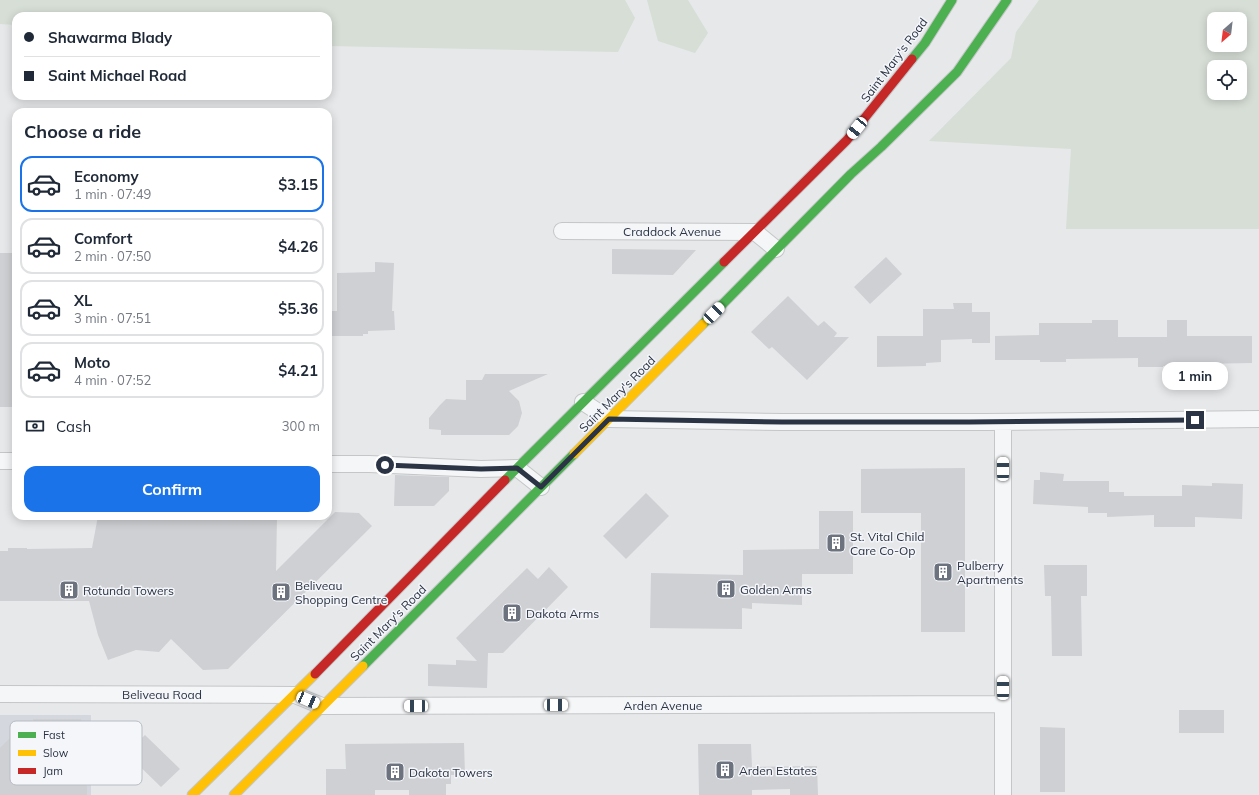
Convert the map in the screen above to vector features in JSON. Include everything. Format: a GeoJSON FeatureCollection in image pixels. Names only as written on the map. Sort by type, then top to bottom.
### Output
{"type":"FeatureCollection","features":[{"type":"Feature","properties":{"kind":"main road","name":"Saint Mary's Road"},"geometry":{"type":"LineString","coordinates":[[192,795],[295,695],[517,468],[847,140],[925,43],[952,0]]}},
{"type":"Feature","properties":{"kind":"main road","name":"Saint Mary's Road"},"geometry":{"type":"LineString","coordinates":[[234,795],[609,419],[850,174],[881,147],[956,72],[1007,0]]}},
{"type":"Feature","properties":{"kind":"street","name":"Craddock Avenue"},"geometry":{"type":"LineString","coordinates":[[562,231],[755,232]]}},
{"type":"Feature","properties":{"kind":"street"},"geometry":{"type":"LineString","coordinates":[[755,232],[776,249]]}},
{"type":"Feature","properties":{"kind":"street"},"geometry":{"type":"LineString","coordinates":[[583,402],[609,419],[782,422],[1003,422],[1259,419]]}},
{"type":"Feature","properties":{"kind":"street"},"geometry":{"type":"LineString","coordinates":[[1003,422],[1003,795]]}},
{"type":"Feature","properties":{"kind":"street"},"geometry":{"type":"LineString","coordinates":[[0,461],[12,461]]}},
{"type":"Feature","properties":{"kind":"street"},"geometry":{"type":"LineString","coordinates":[[332,464],[481,469],[517,468],[541,487]]}},
{"type":"Feature","properties":{"kind":"street","name":"Beliveau Road"},"geometry":{"type":"LineString","coordinates":[[0,694],[295,695],[322,706]]}},
{"type":"Feature","properties":{"kind":"street","name":"Arden Avenue"},"geometry":{"type":"LineString","coordinates":[[322,706],[1003,704]]}},
{"type":"Feature","properties":{"kind":"shaded area"},"geometry":{"type":"Polygon","coordinates":[[[0,0],[625,0],[635,18],[618,52],[332,46],[332,12],[12,12],[12,25],[0,24],[0,0]]]}},
{"type":"Feature","properties":{"kind":"shaded area"},"geometry":{"type":"Polygon","coordinates":[[[647,0],[688,0],[708,33],[695,53],[658,41],[647,0]]]}},
{"type":"Feature","properties":{"kind":"shaded area"},"geometry":{"type":"Polygon","coordinates":[[[1039,0],[1259,0],[1259,229],[1066,229],[1071,149],[929,141],[1011,58],[1016,32],[1039,0]]]}},
{"type":"Feature","properties":{"kind":"shaded area"},"geometry":{"type":"Polygon","coordinates":[[[0,715],[91,715],[91,721],[10,721],[10,785],[91,785],[91,795],[0,795],[0,715]]]}},
{"type":"Feature","properties":{"kind":"building"},"geometry":{"type":"Polygon","coordinates":[[[612,249],[696,250],[673,275],[612,274],[612,249]]]}},
{"type":"Feature","properties":{"kind":"building"},"geometry":{"type":"Polygon","coordinates":[[[0,253],[12,253],[12,407],[0,407],[0,253]]]}},
{"type":"Feature","properties":{"kind":"building"},"geometry":{"type":"Polygon","coordinates":[[[886,257],[902,274],[870,304],[854,287],[886,257]]]}},
{"type":"Feature","properties":{"kind":"building"},"geometry":{"type":"Polygon","coordinates":[[[375,262],[394,263],[392,311],[394,311],[395,330],[368,331],[368,334],[363,334],[363,336],[332,336],[332,311],[337,311],[337,273],[375,272],[375,262]]]}},
{"type":"Feature","properties":{"kind":"building"},"geometry":{"type":"Polygon","coordinates":[[[788,296],[818,326],[824,321],[837,333],[834,337],[849,337],[807,380],[772,347],[769,349],[751,332],[788,296]]]}},
{"type":"Feature","properties":{"kind":"building"},"geometry":{"type":"Polygon","coordinates":[[[953,303],[972,303],[972,312],[990,312],[990,343],[972,343],[972,339],[941,340],[941,362],[926,363],[926,366],[877,367],[877,336],[923,336],[923,309],[954,309],[953,303]]]}},
{"type":"Feature","properties":{"kind":"building"},"geometry":{"type":"Polygon","coordinates":[[[1092,320],[1118,320],[1118,337],[1167,337],[1167,320],[1187,320],[1187,336],[1252,336],[1252,363],[1138,367],[1138,358],[1066,359],[1066,362],[1040,362],[1040,360],[995,360],[995,336],[1039,335],[1039,323],[1092,323],[1092,320]]]}},
{"type":"Feature","properties":{"kind":"building"},"geometry":{"type":"Polygon","coordinates":[[[485,374],[548,374],[509,391],[519,401],[522,413],[518,426],[509,435],[441,435],[441,430],[429,429],[429,418],[446,399],[466,400],[466,380],[482,380],[485,374]]]}},
{"type":"Feature","properties":{"kind":"building","name":"Pulberry Apartments"},"geometry":{"type":"Polygon","coordinates":[[[965,468],[965,632],[921,632],[921,513],[861,513],[861,469],[965,468]]]}},
{"type":"Feature","properties":{"kind":"building"},"geometry":{"type":"Polygon","coordinates":[[[1040,472],[1064,474],[1063,481],[1109,481],[1109,492],[1124,492],[1124,496],[1182,496],[1182,485],[1212,486],[1212,483],[1243,484],[1242,519],[1195,517],[1195,527],[1154,527],[1154,515],[1107,517],[1107,513],[1088,513],[1088,507],[1033,504],[1034,480],[1040,480],[1040,472]]]}},
{"type":"Feature","properties":{"kind":"building"},"geometry":{"type":"Polygon","coordinates":[[[395,475],[449,477],[449,491],[434,506],[394,506],[395,475]]]}},
{"type":"Feature","properties":{"kind":"building"},"geometry":{"type":"Polygon","coordinates":[[[646,493],[669,516],[626,559],[603,536],[646,493]]]}},
{"type":"Feature","properties":{"kind":"building","name":"Golden Arms"},"geometry":{"type":"Polygon","coordinates":[[[819,511],[853,511],[853,574],[802,574],[802,605],[752,603],[752,609],[742,608],[742,629],[650,628],[651,573],[743,575],[743,550],[819,549],[819,511]]]}},
{"type":"Feature","properties":{"kind":"building"},"geometry":{"type":"Polygon","coordinates":[[[335,512],[359,513],[372,526],[228,669],[203,670],[171,639],[159,652],[136,650],[108,660],[98,635],[89,601],[0,601],[0,551],[8,551],[8,548],[92,548],[97,520],[277,520],[276,571],[327,520],[332,520],[332,515],[335,512]]]}},
{"type":"Feature","properties":{"kind":"building"},"geometry":{"type":"Polygon","coordinates":[[[1044,565],[1087,565],[1087,596],[1081,596],[1082,656],[1052,656],[1051,596],[1045,596],[1044,565]]]}},
{"type":"Feature","properties":{"kind":"building","name":"Dakota Arms"},"geometry":{"type":"Polygon","coordinates":[[[549,567],[568,587],[503,653],[488,653],[487,688],[428,686],[428,664],[456,665],[456,660],[477,661],[456,638],[527,568],[538,579],[549,567]]]}},
{"type":"Feature","properties":{"kind":"building"},"geometry":{"type":"Polygon","coordinates":[[[1179,710],[1224,710],[1224,733],[1179,733],[1179,710]]]}},
{"type":"Feature","properties":{"kind":"building"},"geometry":{"type":"Polygon","coordinates":[[[33,719],[81,719],[81,721],[33,721],[33,719]]]}},
{"type":"Feature","properties":{"kind":"building"},"geometry":{"type":"Polygon","coordinates":[[[1040,727],[1065,728],[1065,792],[1040,792],[1040,727]]]}},
{"type":"Feature","properties":{"kind":"building"},"geometry":{"type":"Polygon","coordinates":[[[145,735],[180,769],[161,787],[142,769],[142,738],[145,735]]]}},
{"type":"Feature","properties":{"kind":"building"},"geometry":{"type":"Polygon","coordinates":[[[10,738],[10,785],[87,785],[87,795],[0,795],[0,748],[10,738]]]}},
{"type":"Feature","properties":{"kind":"building","name":"Dakota Towers"},"geometry":{"type":"Polygon","coordinates":[[[464,743],[465,775],[451,775],[451,784],[446,784],[446,795],[409,795],[409,790],[375,790],[375,795],[326,795],[326,769],[346,769],[345,744],[464,743]]]}},
{"type":"Feature","properties":{"kind":"building","name":"Arden Estates"},"geometry":{"type":"Polygon","coordinates":[[[698,744],[751,744],[752,767],[817,766],[818,795],[790,795],[790,789],[752,790],[752,795],[699,795],[698,744]]]}},
{"type":"Feature","properties":{"kind":"traffic: fast"},"geometry":{"type":"LineString","coordinates":[[912,59],[925,43],[952,0]]}},
{"type":"Feature","properties":{"kind":"traffic: fast"},"geometry":{"type":"LineString","coordinates":[[703,324],[851,174],[881,147],[957,72],[1007,0]]}},
{"type":"Feature","properties":{"kind":"traffic: fast"},"geometry":{"type":"LineString","coordinates":[[505,480],[724,262]]}},
{"type":"Feature","properties":{"kind":"traffic: fast"},"geometry":{"type":"LineString","coordinates":[[363,666],[574,454]]}},
{"type":"Feature","properties":{"kind":"traffic: slow"},"geometry":{"type":"LineString","coordinates":[[574,454],[703,324]]}},
{"type":"Feature","properties":{"kind":"traffic: slow"},"geometry":{"type":"LineString","coordinates":[[234,795],[363,666]]}},
{"type":"Feature","properties":{"kind":"traffic: slow"},"geometry":{"type":"LineString","coordinates":[[192,795],[315,674]]}},
{"type":"Feature","properties":{"kind":"traffic: jam"},"geometry":{"type":"LineString","coordinates":[[724,262],[847,140],[912,59]]}},
{"type":"Feature","properties":{"kind":"traffic: jam"},"geometry":{"type":"LineString","coordinates":[[315,674],[505,480]]}},
{"type":"Feature","properties":{"kind":"place","name":"St. Vital Child Care Co-Op"},"geometry":{"type":"Point","coordinates":[836,543]}},
{"type":"Feature","properties":{"kind":"place","name":"Pulberry Apartments"},"geometry":{"type":"Point","coordinates":[943,572]}},
{"type":"Feature","properties":{"kind":"place","name":"Golden Arms"},"geometry":{"type":"Point","coordinates":[726,589]}},
{"type":"Feature","properties":{"kind":"place","name":"Rotunda Towers"},"geometry":{"type":"Point","coordinates":[69,590]}},
{"type":"Feature","properties":{"kind":"place","name":"Beliveau Shopping Centre"},"geometry":{"type":"Point","coordinates":[281,592]}},
{"type":"Feature","properties":{"kind":"place","name":"Dakota Arms"},"geometry":{"type":"Point","coordinates":[512,613]}},
{"type":"Feature","properties":{"kind":"place","name":"Arden Estates"},"geometry":{"type":"Point","coordinates":[725,770]}},
{"type":"Feature","properties":{"kind":"place","name":"Dakota Towers"},"geometry":{"type":"Point","coordinates":[395,772]}},
{"type":"Feature","properties":{"kind":"route"},"geometry":{"type":"LineString","coordinates":[[385,465],[481,469],[517,468],[541,487],[609,419],[782,422],[1195,420]]}}]}
